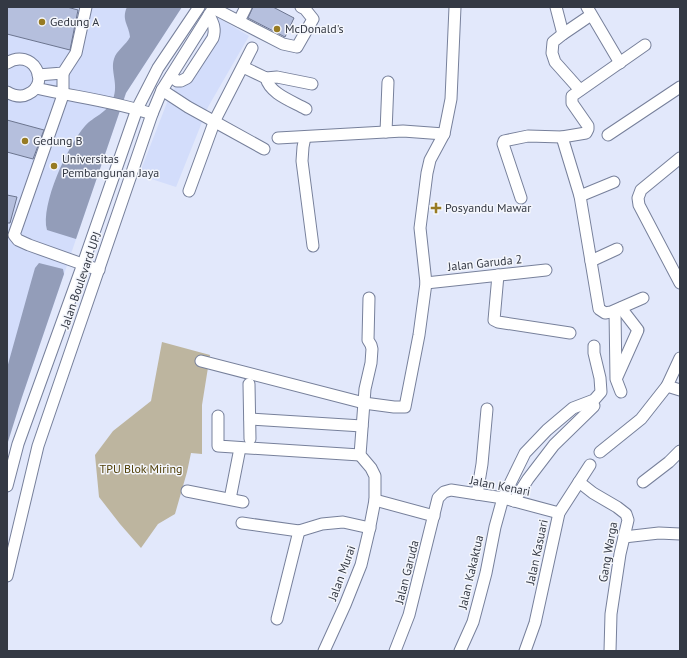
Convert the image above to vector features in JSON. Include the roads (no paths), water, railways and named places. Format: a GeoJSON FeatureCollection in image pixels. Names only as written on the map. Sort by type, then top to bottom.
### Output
{"type":"FeatureCollection","features":[{"type":"Feature","properties":{"kind":"street"},"geometry":{"type":"LineString","coordinates":[[86,7],[76,53],[63,73],[63,95],[14,234],[18,240],[29,245],[99,270]]}},
{"type":"Feature","properties":{"kind":"street","name":"Jalan Boulevard UPJ"},"geometry":{"type":"LineString","coordinates":[[7,486],[18,444],[137,109],[158,68],[199,7]]}},
{"type":"Feature","properties":{"kind":"street"},"geometry":{"type":"LineString","coordinates":[[238,21],[246,7]]}},
{"type":"Feature","properties":{"kind":"street"},"geometry":{"type":"LineString","coordinates":[[212,10],[238,21],[283,44],[297,47],[313,19],[304,9],[300,7]]}},
{"type":"Feature","properties":{"kind":"street"},"geometry":{"type":"LineString","coordinates":[[201,360],[364,403],[405,407],[419,336],[426,283],[420,228],[426,181],[430,160],[444,134],[451,99],[455,7]]}},
{"type":"Feature","properties":{"kind":"street"},"geometry":{"type":"LineString","coordinates":[[556,7],[563,34]]}},
{"type":"Feature","properties":{"kind":"street"},"geometry":{"type":"LineString","coordinates":[[171,76],[177,81],[181,81],[186,78],[213,38],[215,26],[212,10]]}},
{"type":"Feature","properties":{"kind":"street","name":"Jalan Boulevard UPJ"},"geometry":{"type":"LineString","coordinates":[[7,576],[38,446],[152,114],[162,90],[212,10]]}},
{"type":"Feature","properties":{"kind":"street"},"geometry":{"type":"LineString","coordinates":[[580,90],[554,62],[552,53],[553,42],[589,11],[620,62]]}},
{"type":"Feature","properties":{"kind":"street"},"geometry":{"type":"LineString","coordinates":[[521,198],[503,142],[528,136],[562,137],[586,133],[588,126],[572,103],[572,96],[645,45]]}},
{"type":"Feature","properties":{"kind":"street"},"geometry":{"type":"LineString","coordinates":[[189,191],[215,120],[252,48]]}},
{"type":"Feature","properties":{"kind":"street"},"geometry":{"type":"LineString","coordinates":[[7,62],[20,59],[27,60],[36,69],[38,75],[36,88],[31,93],[19,97],[7,92]]}},
{"type":"Feature","properties":{"kind":"street"},"geometry":{"type":"LineString","coordinates":[[243,67],[266,78],[277,76],[312,84]]}},
{"type":"Feature","properties":{"kind":"street"},"geometry":{"type":"LineString","coordinates":[[38,75],[63,73]]}},
{"type":"Feature","properties":{"kind":"street"},"geometry":{"type":"LineString","coordinates":[[266,78],[268,85],[272,90],[306,109]]}},
{"type":"Feature","properties":{"kind":"street"},"geometry":{"type":"LineString","coordinates":[[386,132],[388,82]]}},
{"type":"Feature","properties":{"kind":"street"},"geometry":{"type":"LineString","coordinates":[[608,135],[680,87]]}},
{"type":"Feature","properties":{"kind":"street"},"geometry":{"type":"LineString","coordinates":[[36,88],[63,95],[124,106],[152,114]]}},
{"type":"Feature","properties":{"kind":"street"},"geometry":{"type":"LineString","coordinates":[[162,90],[188,107],[215,120],[264,149]]}},
{"type":"Feature","properties":{"kind":"street"},"geometry":{"type":"LineString","coordinates":[[278,138],[403,131],[444,134]]}},
{"type":"Feature","properties":{"kind":"street"},"geometry":{"type":"LineString","coordinates":[[305,137],[302,161],[314,246]]}},
{"type":"Feature","properties":{"kind":"street"},"geometry":{"type":"LineString","coordinates":[[562,137],[580,196],[599,309],[605,313],[643,298]]}},
{"type":"Feature","properties":{"kind":"street"},"geometry":{"type":"LineString","coordinates":[[678,162],[641,190],[638,198],[639,205],[680,283]]}},
{"type":"Feature","properties":{"kind":"street"},"geometry":{"type":"LineString","coordinates":[[580,196],[614,182]]}},
{"type":"Feature","properties":{"kind":"street"},"geometry":{"type":"LineString","coordinates":[[591,261],[617,249]]}},
{"type":"Feature","properties":{"kind":"street","name":"Jalan Garuda 2"},"geometry":{"type":"LineString","coordinates":[[426,283],[546,270]]}},
{"type":"Feature","properties":{"kind":"street"},"geometry":{"type":"LineString","coordinates":[[498,275],[494,320],[498,322],[570,333]]}},
{"type":"Feature","properties":{"kind":"street"},"geometry":{"type":"LineString","coordinates":[[218,416],[218,446],[360,455],[364,403],[371,364],[372,349],[368,340],[369,298]]}},
{"type":"Feature","properties":{"kind":"street"},"geometry":{"type":"LineString","coordinates":[[618,309],[616,379],[621,392]]}},
{"type":"Feature","properties":{"kind":"street"},"geometry":{"type":"LineString","coordinates":[[616,379],[638,330],[618,309]]}},
{"type":"Feature","properties":{"kind":"street","name":"Jalan Kakaktua"},"geometry":{"type":"LineString","coordinates":[[460,651],[473,622],[503,498],[526,453],[547,430],[573,408],[594,400],[601,392],[594,346]]}},
{"type":"Feature","properties":{"kind":"street"},"geometry":{"type":"LineString","coordinates":[[600,452],[605,446],[641,419],[667,386],[680,358]]}},
{"type":"Feature","properties":{"kind":"street"},"geometry":{"type":"LineString","coordinates":[[249,384],[250,439]]}},
{"type":"Feature","properties":{"kind":"street"},"geometry":{"type":"LineString","coordinates":[[667,386],[680,390]]}},
{"type":"Feature","properties":{"kind":"street"},"geometry":{"type":"LineString","coordinates":[[514,501],[528,479],[554,445],[594,406]]}},
{"type":"Feature","properties":{"kind":"street"},"geometry":{"type":"LineString","coordinates":[[477,494],[482,464],[487,409]]}},
{"type":"Feature","properties":{"kind":"street"},"geometry":{"type":"LineString","coordinates":[[250,419],[362,426]]}},
{"type":"Feature","properties":{"kind":"street"},"geometry":{"type":"LineString","coordinates":[[230,499],[240,448]]}},
{"type":"Feature","properties":{"kind":"street"},"geometry":{"type":"LineString","coordinates":[[643,482],[669,462],[680,451]]}},
{"type":"Feature","properties":{"kind":"street","name":"Jalan Murai"},"geometry":{"type":"LineString","coordinates":[[324,651],[345,606],[361,564],[370,528],[375,500],[375,476],[360,455]]}},
{"type":"Feature","properties":{"kind":"street","name":"Jalan Kasuari"},"geometry":{"type":"LineString","coordinates":[[525,651],[535,623],[559,513],[590,465]]}},
{"type":"Feature","properties":{"kind":"street","name":"Gang Warga"},"geometry":{"type":"LineString","coordinates":[[579,482],[593,493],[626,514],[627,524],[620,554],[611,614],[610,651]]}},
{"type":"Feature","properties":{"kind":"street"},"geometry":{"type":"LineString","coordinates":[[187,490],[243,502]]}},
{"type":"Feature","properties":{"kind":"street","name":"Jalan Kenari"},"geometry":{"type":"LineString","coordinates":[[438,498],[444,492],[451,490],[503,498],[559,513]]}},
{"type":"Feature","properties":{"kind":"street","name":"Jalan Garuda"},"geometry":{"type":"LineString","coordinates":[[395,651],[409,615],[438,498]]}},
{"type":"Feature","properties":{"kind":"street"},"geometry":{"type":"LineString","coordinates":[[375,500],[434,516]]}},
{"type":"Feature","properties":{"kind":"street"},"geometry":{"type":"LineString","coordinates":[[242,523],[299,531],[322,524],[343,522],[370,528]]}},
{"type":"Feature","properties":{"kind":"street"},"geometry":{"type":"LineString","coordinates":[[277,619],[299,531]]}},
{"type":"Feature","properties":{"kind":"street"},"geometry":{"type":"LineString","coordinates":[[624,537],[658,533],[680,534]]}},
{"type":"Feature","properties":{"kind":"place","name":"Gedung A"},"geometry":{"type":"Point","coordinates":[42,22]}},
{"type":"Feature","properties":{"kind":"place","name":"McDonald's"},"geometry":{"type":"Point","coordinates":[277,29]}},
{"type":"Feature","properties":{"kind":"place","name":"Gedung B"},"geometry":{"type":"Point","coordinates":[25,141]}},
{"type":"Feature","properties":{"kind":"place","name":"Universitas Pembangunan Jaya"},"geometry":{"type":"Point","coordinates":[54,166]}},
{"type":"Feature","properties":{"kind":"place","name":"Posyandu Mawar"},"geometry":{"type":"Point","coordinates":[436,208]}},
{"type":"Feature","properties":{"kind":"park label","name":"TPU Blok Miring"},"geometry":{"type":"Point","coordinates":[141,469]}}]}
